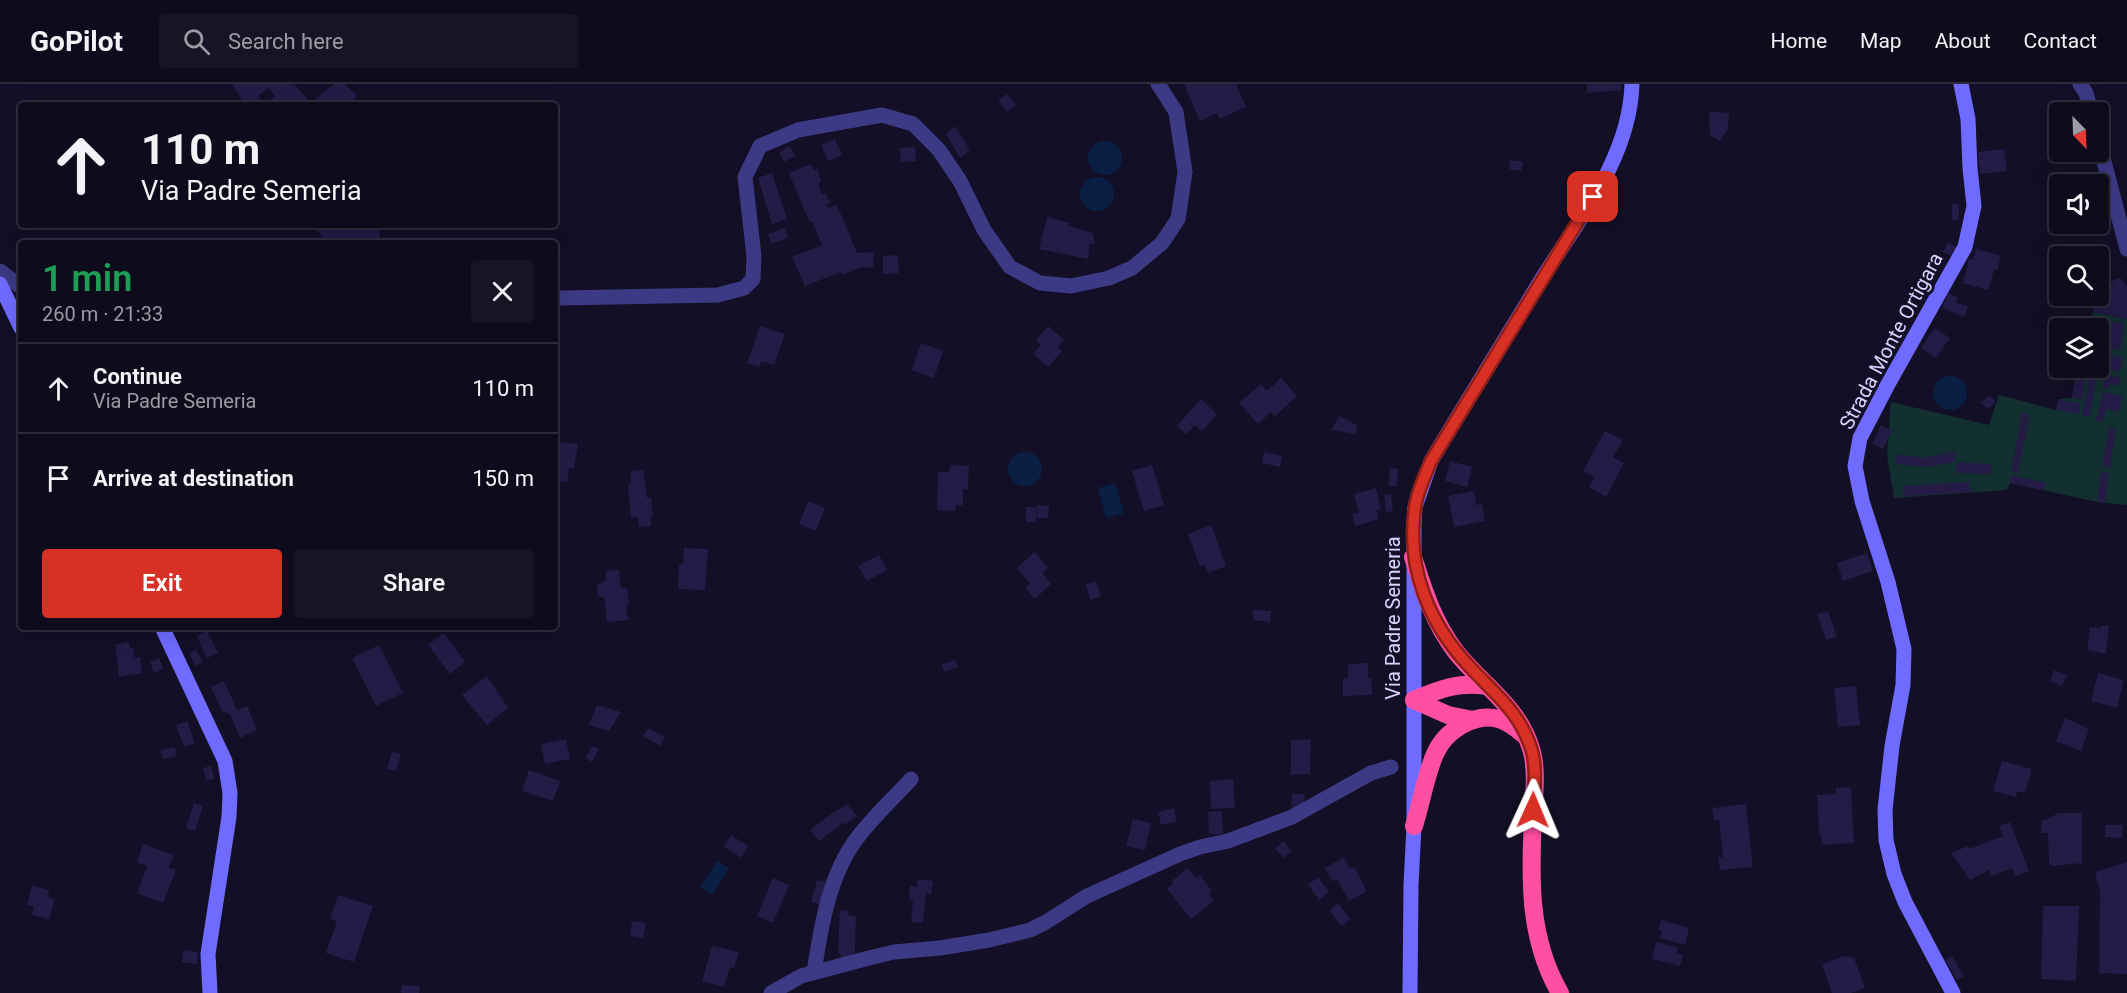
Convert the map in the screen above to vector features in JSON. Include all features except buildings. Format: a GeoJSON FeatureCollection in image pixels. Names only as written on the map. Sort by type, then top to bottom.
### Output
{"type":"FeatureCollection","features":[{"type":"Feature","properties":{"kind":"highway"},"geometry":{"type":"LineString","coordinates":[[1413,557],[1427,603],[1436,622],[1457,652],[1509,706],[1533,753],[1530,880],[1533,916],[1547,966],[1560,993]]}},
{"type":"Feature","properties":{"kind":"highway"},"geometry":{"type":"LineString","coordinates":[[1414,700],[1452,685],[1488,686]]}},
{"type":"Feature","properties":{"kind":"highway"},"geometry":{"type":"LineString","coordinates":[[1414,700],[1448,715],[1473,720],[1499,719],[1524,735]]}},
{"type":"Feature","properties":{"kind":"highway"},"geometry":{"type":"LineString","coordinates":[[1414,826],[1435,754],[1443,741],[1455,730],[1473,720]]}},
{"type":"Feature","properties":{"kind":"main road","name":"Via Padre Semeria"},"geometry":{"type":"LineString","coordinates":[[1410,993],[1414,826],[1413,557],[1415,507],[1431,461],[1605,178],[1628,123],[1632,84]]}},
{"type":"Feature","properties":{"kind":"main road","name":"Strada Monte Ortigara"},"geometry":{"type":"LineString","coordinates":[[1953,993],[1905,902],[1894,874],[1886,840],[1885,810],[1892,746],[1903,685],[1905,649],[1888,582],[1862,501],[1855,466],[1860,438],[1965,247],[1974,206],[1968,119],[1961,84]]}},
{"type":"Feature","properties":{"kind":"main road"},"geometry":{"type":"LineString","coordinates":[[0,284],[18,322]]}},
{"type":"Feature","properties":{"kind":"main road"},"geometry":{"type":"LineString","coordinates":[[163,630],[225,761],[230,793],[229,817],[208,954],[210,993]]}},
{"type":"Feature","properties":{"kind":"street"},"geometry":{"type":"LineString","coordinates":[[558,299],[718,295],[744,288],[753,279],[754,256],[745,177],[760,146],[798,130],[882,115],[913,124],[939,150],[960,181],[984,230],[1010,267],[1040,283],[1071,286],[1109,278],[1132,268],[1162,243],[1179,219],[1185,172],[1176,112],[1158,84]]}},
{"type":"Feature","properties":{"kind":"street"},"geometry":{"type":"LineString","coordinates":[[2084,87],[2088,102]]}},
{"type":"Feature","properties":{"kind":"street"},"geometry":{"type":"LineString","coordinates":[[2104,162],[2127,249]]}},
{"type":"Feature","properties":{"kind":"street"},"geometry":{"type":"LineString","coordinates":[[0,271],[18,285]]}},
{"type":"Feature","properties":{"kind":"street"},"geometry":{"type":"LineString","coordinates":[[771,993],[801,976],[885,954],[989,940],[1029,930],[1087,896],[1200,847],[1228,841],[1292,817],[1371,773],[1391,766]]}},
{"type":"Feature","properties":{"kind":"street"},"geometry":{"type":"LineString","coordinates":[[814,972],[819,940],[840,868],[857,838],[911,779]]}},
{"type":"Feature","properties":{"kind":"green space"},"geometry":{"type":"Polygon","coordinates":[[[2093,312],[2127,319],[2127,505],[2097,502],[2010,483],[2007,490],[1894,498],[1887,455],[1891,402],[1989,425],[1999,395],[2056,410],[2058,399],[2072,398],[2075,378],[2109,378],[2109,318],[2091,318],[2093,312]]]}},
{"type":"Feature","properties":{"kind":"water"},"geometry":{"type":"Polygon","coordinates":[[[1105,141],[1117,146],[1122,158],[1117,170],[1105,175],[1093,170],[1088,158],[1093,146],[1105,141]]]}},
{"type":"Feature","properties":{"kind":"water"},"geometry":{"type":"Polygon","coordinates":[[[1097,177],[1109,182],[1114,194],[1109,206],[1097,211],[1085,206],[1080,194],[1085,182],[1097,177]]]}},
{"type":"Feature","properties":{"kind":"water"},"geometry":{"type":"Polygon","coordinates":[[[1950,376],[1962,381],[1967,393],[1962,405],[1950,410],[1938,405],[1933,393],[1938,381],[1950,376]]]}},
{"type":"Feature","properties":{"kind":"water"},"geometry":{"type":"Polygon","coordinates":[[[1025,452],[1037,457],[1042,469],[1037,481],[1025,486],[1013,481],[1008,469],[1013,457],[1025,452]]]}},
{"type":"Feature","properties":{"kind":"water"},"geometry":{"type":"Polygon","coordinates":[[[1115,483],[1124,513],[1106,518],[1098,488],[1115,483]]]}},
{"type":"Feature","properties":{"kind":"water"},"geometry":{"type":"Polygon","coordinates":[[[717,861],[729,868],[712,895],[700,887],[717,861]]]}},
{"type":"Feature","properties":{"kind":"route"},"geometry":{"type":"LineString","coordinates":[[1533,810],[1534,763],[1529,743],[1509,706],[1457,652],[1436,622],[1427,603],[1413,557],[1415,507],[1431,461],[1593,197]]}}]}
